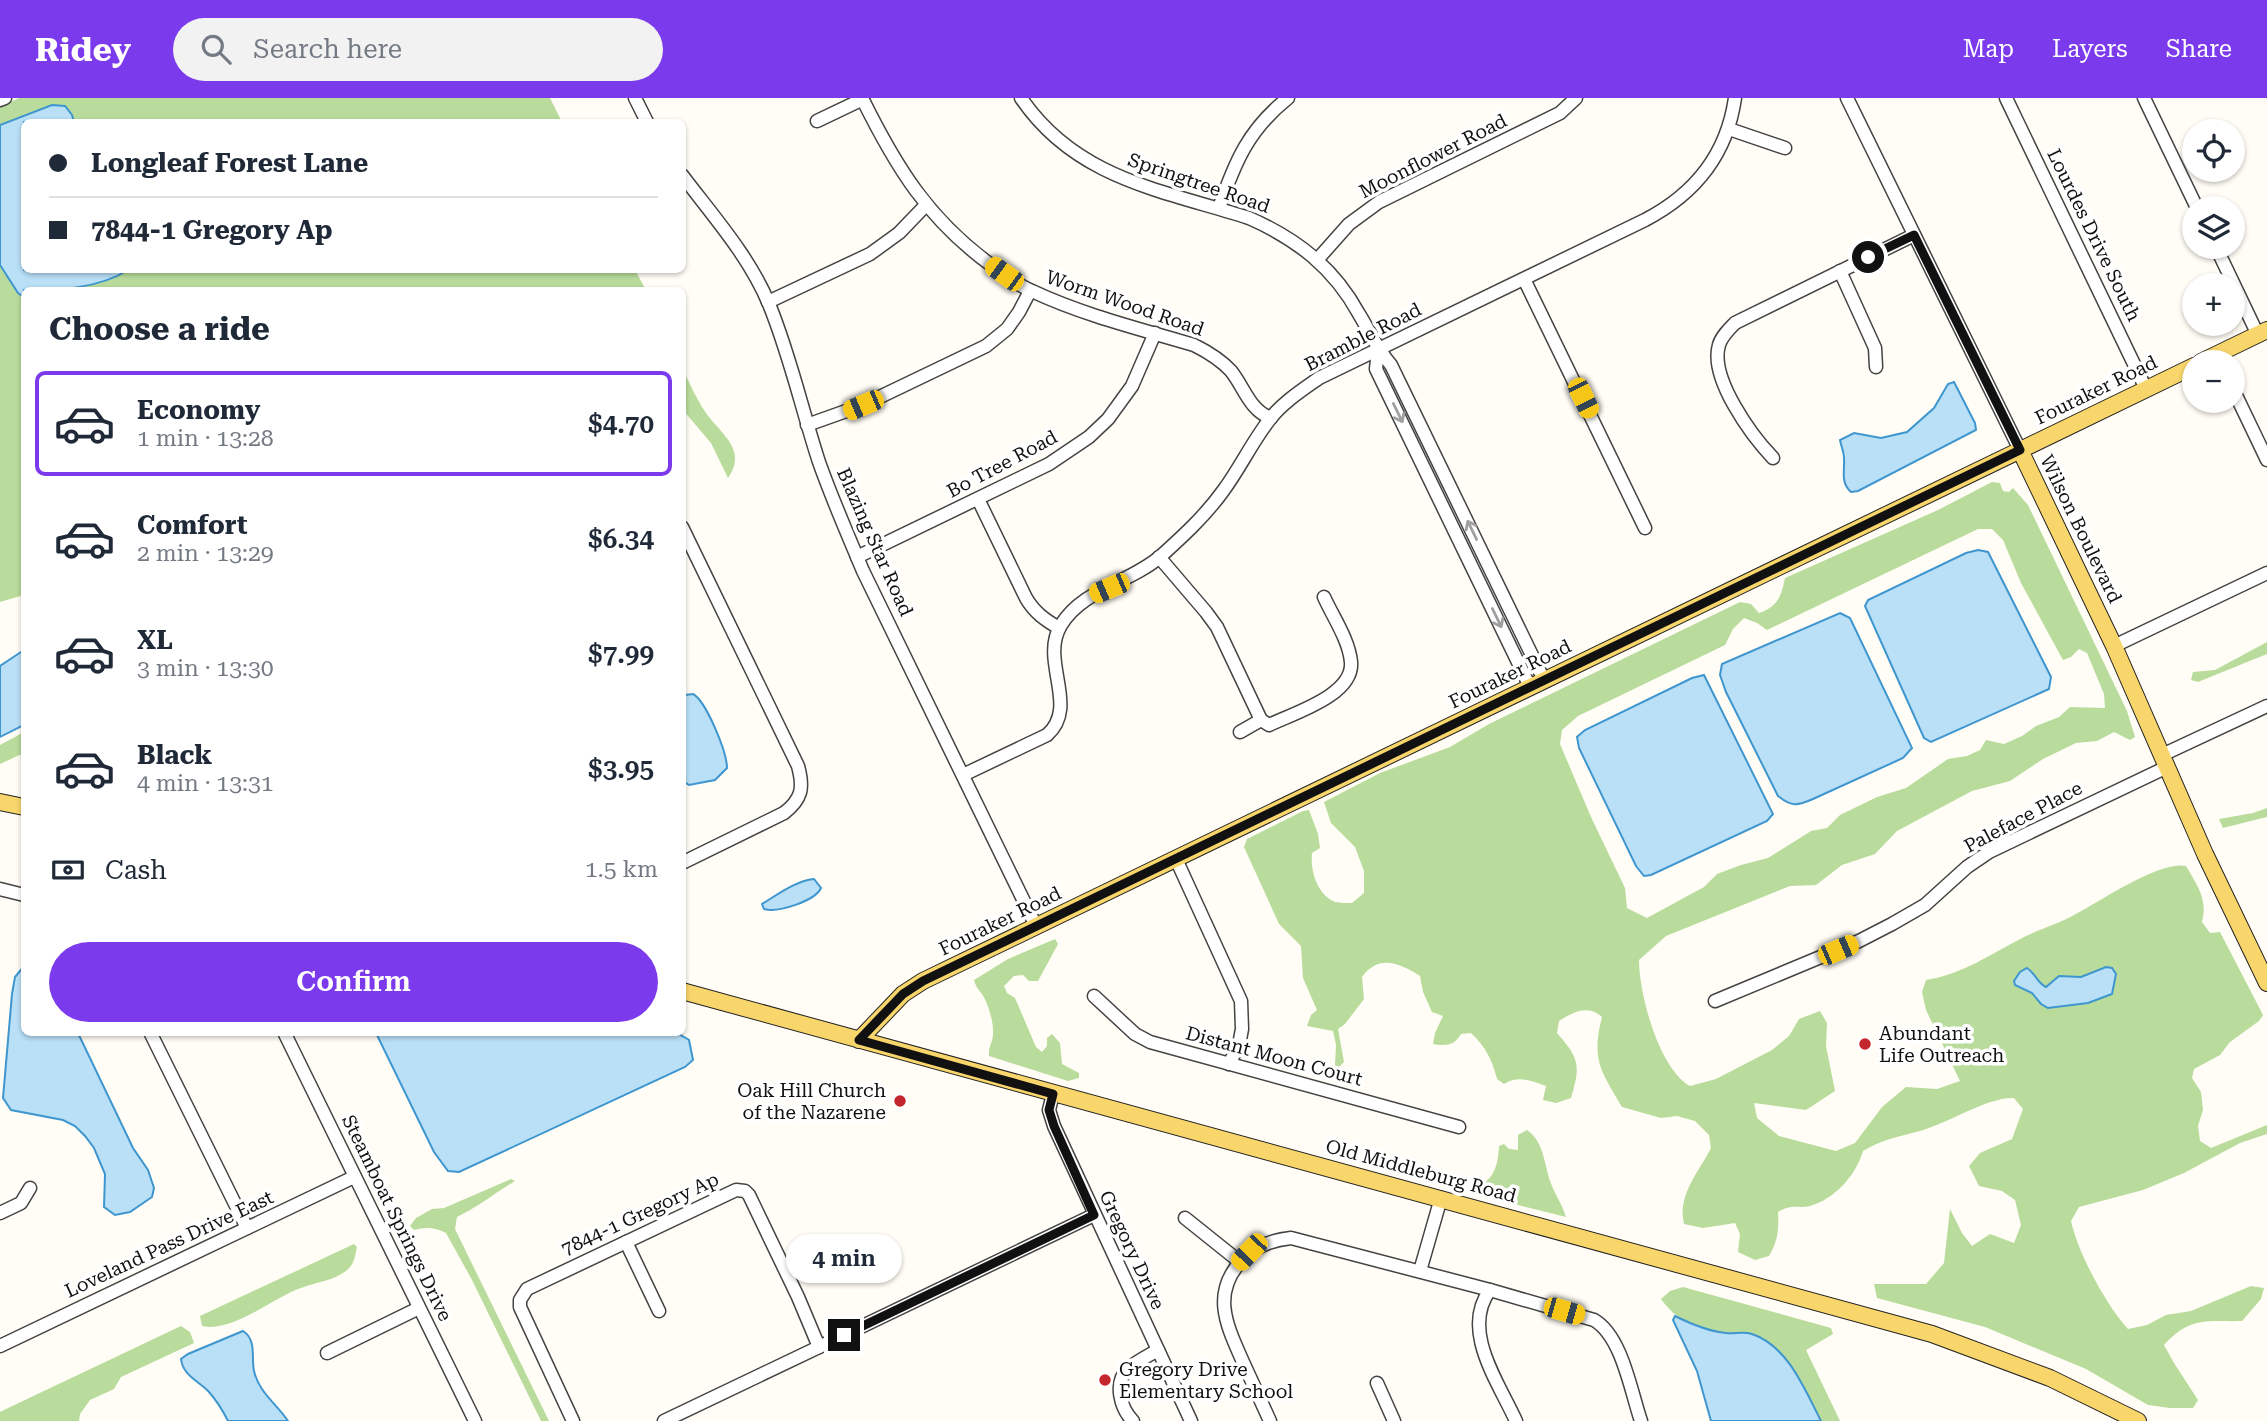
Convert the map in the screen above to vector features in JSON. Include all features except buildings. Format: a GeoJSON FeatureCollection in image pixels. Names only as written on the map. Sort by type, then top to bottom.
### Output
{"type":"FeatureCollection","features":[{"type":"Feature","properties":{"kind":"main road"},"geometry":{"type":"LineString","coordinates":[[2233,350],[2263,332]]}},
{"type":"Feature","properties":{"kind":"main road","name":"Fouraker Road"},"geometry":{"type":"LineString","coordinates":[[859,1040],[895,1001],[923,981],[2182,372]]}},
{"type":"Feature","properties":{"kind":"main road","name":"Wilson Boulevard"},"geometry":{"type":"LineString","coordinates":[[2020,450],[2114,646],[2204,854],[2266,981]]}},
{"type":"Feature","properties":{"kind":"main road"},"geometry":{"type":"LineString","coordinates":[[0,802],[21,806]]}},
{"type":"Feature","properties":{"kind":"main road","name":"Old Middleburg Road"},"geometry":{"type":"LineString","coordinates":[[686,992],[1932,1334],[2050,1378],[2138,1421]]}},
{"type":"Feature","properties":{"kind":"street"},"geometry":{"type":"LineString","coordinates":[[0,100],[5,98]]}},
{"type":"Feature","properties":{"kind":"street"},"geometry":{"type":"LineString","coordinates":[[635,98],[646,119]]}},
{"type":"Feature","properties":{"kind":"street","name":"Springtree Road"},"geometry":{"type":"LineString","coordinates":[[1021,98],[1051,136],[1092,165],[1122,178],[1219,208],[1269,227],[1304,248],[1346,292],[1378,349],[1391,365],[1537,683]]}},
{"type":"Feature","properties":{"kind":"street"},"geometry":{"type":"LineString","coordinates":[[1219,208],[1233,166],[1249,138],[1288,98]]}},
{"type":"Feature","properties":{"kind":"street","name":"Moonflower Road"},"geometry":{"type":"LineString","coordinates":[[1317,260],[1349,225],[1379,202],[1560,113],[1576,98]]}},
{"type":"Feature","properties":{"kind":"street","name":"Bramble Road"},"geometry":{"type":"LineString","coordinates":[[1059,628],[1083,601],[1128,579],[1159,557],[1198,522],[1222,493],[1270,418],[1319,378],[1645,220],[1670,205],[1693,185],[1723,143],[1729,129],[1735,98]]}},
{"type":"Feature","properties":{"kind":"street","name":"Wilson Boulevard"},"geometry":{"type":"LineString","coordinates":[[1847,98],[2020,450]]}},
{"type":"Feature","properties":{"kind":"street","name":"Lourdes Drive South"},"geometry":{"type":"LineString","coordinates":[[2006,98],[2146,389]]}},
{"type":"Feature","properties":{"kind":"street"},"geometry":{"type":"LineString","coordinates":[[2144,98],[2191,196]]}},
{"type":"Feature","properties":{"kind":"street"},"geometry":{"type":"LineString","coordinates":[[817,121],[863,99]]}},
{"type":"Feature","properties":{"kind":"street","name":"Worm Wood Road"},"geometry":{"type":"LineString","coordinates":[[863,99],[889,153],[926,205],[975,253],[1030,291],[1194,345],[1218,358],[1231,371],[1249,400],[1270,418]]}},
{"type":"Feature","properties":{"kind":"street"},"geometry":{"type":"LineString","coordinates":[[1729,129],[1785,148]]}},
{"type":"Feature","properties":{"kind":"street","name":"Blazing Star Road"},"geometry":{"type":"LineString","coordinates":[[686,180],[744,258],[768,302],[787,353],[807,425],[833,500],[857,557],[1036,926]]}},
{"type":"Feature","properties":{"kind":"street"},"geometry":{"type":"LineString","coordinates":[[768,302],[870,254],[899,233],[926,205]]}},
{"type":"Feature","properties":{"kind":"street"},"geometry":{"type":"LineString","coordinates":[[1773,458],[1754,437],[1735,406],[1717,364],[1718,346],[1726,332],[1735,323],[1914,235]]}},
{"type":"Feature","properties":{"kind":"street"},"geometry":{"type":"LineString","coordinates":[[2223,259],[2263,332]]}},
{"type":"Feature","properties":{"kind":"street"},"geometry":{"type":"LineString","coordinates":[[1840,271],[1875,348],[1876,367]]}},
{"type":"Feature","properties":{"kind":"street"},"geometry":{"type":"LineString","coordinates":[[1524,279],[1644,528]]}},
{"type":"Feature","properties":{"kind":"street"},"geometry":{"type":"LineString","coordinates":[[807,425],[863,405],[986,346],[1007,329],[1020,312],[1030,291]]}},
{"type":"Feature","properties":{"kind":"street","name":"Bo Tree Road"},"geometry":{"type":"LineString","coordinates":[[857,557],[1049,464],[1089,437],[1108,419],[1132,386],[1155,333]]}},
{"type":"Feature","properties":{"kind":"street"},"geometry":{"type":"LineString","coordinates":[[2244,413],[2267,460]]}},
{"type":"Feature","properties":{"kind":"street"},"geometry":{"type":"LineString","coordinates":[[963,775],[1047,736],[1054,729],[1061,711],[1053,653],[1059,628],[1047,621],[1026,598],[978,499]]}},
{"type":"Feature","properties":{"kind":"street"},"geometry":{"type":"LineString","coordinates":[[686,535],[798,766],[803,782],[802,793],[795,804],[784,813],[686,861]]}},
{"type":"Feature","properties":{"kind":"street"},"geometry":{"type":"LineString","coordinates":[[1159,557],[1217,627],[1261,720],[1269,725],[1334,694],[1348,679],[1351,662],[1346,643],[1324,597]]}},
{"type":"Feature","properties":{"kind":"street"},"geometry":{"type":"LineString","coordinates":[[2114,646],[2267,573]]}},
{"type":"Feature","properties":{"kind":"street","name":"Paleface Place"},"geometry":{"type":"LineString","coordinates":[[1715,1001],[1892,924],[1924,905],[1989,852],[2267,706]]}},
{"type":"Feature","properties":{"kind":"street"},"geometry":{"type":"LineString","coordinates":[[1240,732],[1261,720]]}},
{"type":"Feature","properties":{"kind":"street"},"geometry":{"type":"LineString","coordinates":[[1176,859],[1241,1000],[1242,1029],[1229,1064]]}},
{"type":"Feature","properties":{"kind":"street"},"geometry":{"type":"LineString","coordinates":[[0,889],[21,894]]}},
{"type":"Feature","properties":{"kind":"street","name":"Distant Moon Court"},"geometry":{"type":"LineString","coordinates":[[1094,996],[1143,1039],[1459,1127]]}},
{"type":"Feature","properties":{"kind":"street"},"geometry":{"type":"LineString","coordinates":[[151,1036],[247,1228]]}},
{"type":"Feature","properties":{"kind":"street","name":"Steamboat Springs Drive"},"geometry":{"type":"LineString","coordinates":[[286,1036],[475,1421]]}},
{"type":"Feature","properties":{"kind":"street","name":"Gregory Drive"},"geometry":{"type":"LineString","coordinates":[[1053,1094],[1049,1110],[1054,1126],[1191,1421]]}},
{"type":"Feature","properties":{"kind":"street","name":"Loveland Pass Drive East"},"geometry":{"type":"LineString","coordinates":[[0,1346],[354,1177]]}},
{"type":"Feature","properties":{"kind":"street"},"geometry":{"type":"LineString","coordinates":[[0,1213],[21,1203],[30,1188]]}},
{"type":"Feature","properties":{"kind":"street","name":"7844-1 Gregory Ap"},"geometry":{"type":"LineString","coordinates":[[573,1421],[520,1307],[520,1300],[527,1289],[736,1190],[749,1195],[819,1347]]}},
{"type":"Feature","properties":{"kind":"street"},"geometry":{"type":"LineString","coordinates":[[1420,1271],[1441,1198]]}},
{"type":"Feature","properties":{"kind":"street"},"geometry":{"type":"LineString","coordinates":[[664,1421],[1094,1215]]}},
{"type":"Feature","properties":{"kind":"street"},"geometry":{"type":"LineString","coordinates":[[1185,1218],[1240,1262]]}},
{"type":"Feature","properties":{"kind":"street"},"geometry":{"type":"LineString","coordinates":[[1270,1421],[1226,1320],[1224,1302],[1232,1273],[1249,1252],[1263,1244],[1291,1238],[1490,1290],[1585,1317],[1600,1324],[1615,1344],[1641,1421]]}},
{"type":"Feature","properties":{"kind":"street"},"geometry":{"type":"LineString","coordinates":[[626,1242],[659,1311]]}},
{"type":"Feature","properties":{"kind":"street"},"geometry":{"type":"LineString","coordinates":[[1490,1290],[1479,1312],[1480,1341],[1516,1421]]}},
{"type":"Feature","properties":{"kind":"street"},"geometry":{"type":"LineString","coordinates":[[327,1353],[419,1308]]}},
{"type":"Feature","properties":{"kind":"street"},"geometry":{"type":"LineString","coordinates":[[1133,1421],[1120,1399],[1122,1379],[1126,1370],[1158,1350]]}},
{"type":"Feature","properties":{"kind":"street"},"geometry":{"type":"LineString","coordinates":[[1377,1383],[1394,1421]]}},
{"type":"Feature","properties":{"kind":"green space"},"geometry":{"type":"Polygon","coordinates":[[[19,98],[550,98],[560,119],[73,119],[72,115],[52,105],[0,125],[0,107],[19,98]]]}},
{"type":"Feature","properties":{"kind":"green space"},"geometry":{"type":"Polygon","coordinates":[[[0,265],[21,295],[21,596],[0,602],[0,265]]]}},
{"type":"Feature","properties":{"kind":"green space"},"geometry":{"type":"Polygon","coordinates":[[[121,273],[637,273],[644,287],[74,287],[121,273]]]}},
{"type":"Feature","properties":{"kind":"green space"},"geometry":{"type":"Polygon","coordinates":[[[686,376],[703,408],[734,451],[733,468],[728,478],[711,443],[686,414],[686,376]]]}},
{"type":"Feature","properties":{"kind":"green space"},"geometry":{"type":"Polygon","coordinates":[[[1992,482],[2000,483],[2003,491],[2009,492],[2013,488],[2028,505],[2127,711],[2135,737],[2130,740],[2114,732],[2097,741],[2076,743],[2043,759],[2010,781],[1972,791],[1897,831],[1875,854],[1842,865],[1816,885],[1790,886],[1666,936],[1639,960],[1647,1010],[1660,1048],[1669,1064],[1690,1086],[1716,1079],[1772,1050],[1789,1036],[1799,1019],[1820,1011],[1827,1023],[1826,1046],[1835,1091],[1806,1110],[1754,1103],[1757,1118],[1779,1136],[1836,1151],[1855,1143],[1882,1107],[1906,1087],[1937,1089],[1960,1081],[1926,1010],[1922,992],[1926,980],[1977,963],[2024,937],[2068,918],[2146,875],[2161,869],[2186,866],[2204,906],[2202,922],[2210,933],[2220,932],[2263,1015],[2259,1021],[2230,1042],[2220,1055],[2194,1069],[2192,1078],[2201,1092],[2203,1110],[2198,1126],[2200,1141],[2211,1148],[2267,1125],[2267,1134],[2240,1143],[2184,1173],[2143,1190],[2079,1207],[2071,1221],[2094,1278],[2128,1329],[2147,1325],[2166,1315],[2191,1311],[2251,1286],[2264,1288],[2261,1299],[2242,1321],[2200,1322],[2182,1329],[2164,1345],[2198,1400],[2193,1408],[2148,1405],[2086,1369],[1985,1327],[1877,1298],[1874,1284],[1926,1284],[1944,1263],[1950,1209],[1972,1246],[1990,1234],[2014,1243],[2021,1225],[2015,1200],[2002,1191],[1979,1186],[1969,1166],[1980,1153],[2012,1139],[2023,1109],[2014,1098],[1980,1106],[1863,1151],[1850,1177],[1828,1198],[1810,1206],[1791,1207],[1778,1212],[1777,1235],[1772,1250],[1769,1256],[1755,1260],[1738,1252],[1740,1234],[1735,1223],[1703,1228],[1684,1224],[1686,1194],[1711,1148],[1709,1135],[1695,1121],[1677,1116],[1661,1118],[1622,1107],[1600,1065],[1598,1044],[1602,1017],[1597,1013],[1580,1011],[1559,1021],[1557,1033],[1574,1056],[1576,1077],[1571,1098],[1556,1103],[1543,1100],[1546,1086],[1520,1079],[1504,1084],[1497,1079],[1488,1054],[1471,1033],[1461,1034],[1456,1041],[1449,1044],[1433,1044],[1443,1016],[1432,1012],[1423,992],[1420,976],[1404,967],[1382,963],[1375,965],[1362,977],[1364,999],[1338,1029],[1344,1062],[1338,1068],[1335,1065],[1336,1045],[1333,1031],[1307,1026],[1311,1015],[1317,1010],[1303,978],[1301,946],[1279,924],[1244,847],[1247,839],[1309,810],[1320,848],[1312,853],[1312,867],[1319,888],[1335,902],[1352,903],[1364,893],[1364,871],[1355,847],[1331,823],[1324,802],[1380,773],[1450,747],[1489,724],[1740,602],[1751,604],[1759,613],[1778,600],[1785,578],[1938,510],[1992,482]],[[1978,529],[1767,630],[1744,618],[1733,629],[1725,645],[1578,716],[1562,730],[1560,744],[1625,888],[1627,908],[1647,918],[1704,887],[1717,874],[1768,858],[1811,831],[1827,828],[1840,815],[1877,797],[1906,788],[1948,759],[1967,756],[1980,750],[1986,740],[2004,744],[2059,717],[2070,707],[2105,708],[2104,694],[2087,653],[2079,649],[2063,660],[2021,583],[2003,540],[1992,529],[1978,529]]]}},
{"type":"Feature","properties":{"kind":"green space"},"geometry":{"type":"Polygon","coordinates":[[[2267,642],[2267,654],[2198,682],[2191,680],[2193,672],[2215,670],[2267,642]]]}},
{"type":"Feature","properties":{"kind":"green space"},"geometry":{"type":"Polygon","coordinates":[[[21,734],[21,754],[0,764],[0,745],[21,734]]]}},
{"type":"Feature","properties":{"kind":"green space"},"geometry":{"type":"Polygon","coordinates":[[[2267,808],[2267,817],[2223,828],[2219,819],[2253,813],[2267,808]]]}},
{"type":"Feature","properties":{"kind":"green space"},"geometry":{"type":"Polygon","coordinates":[[[1055,939],[1058,944],[1038,981],[1029,981],[1023,975],[1014,976],[1004,986],[1007,993],[1015,998],[1036,1047],[1042,1052],[1047,1046],[1047,1038],[1052,1034],[1060,1043],[1062,1064],[1079,1073],[1079,1078],[1068,1081],[989,1056],[993,1034],[992,1019],[974,980],[1008,959],[1055,939]]]}},
{"type":"Feature","properties":{"kind":"green space"},"geometry":{"type":"Polygon","coordinates":[[[1527,1130],[1541,1148],[1552,1186],[1566,1217],[1473,1194],[1471,1190],[1485,1183],[1493,1173],[1499,1146],[1504,1144],[1509,1149],[1518,1150],[1518,1135],[1527,1130]]]}},
{"type":"Feature","properties":{"kind":"green space"},"geometry":{"type":"Polygon","coordinates":[[[511,1179],[515,1181],[457,1217],[455,1229],[549,1421],[541,1421],[446,1233],[430,1228],[414,1230],[410,1226],[416,1218],[432,1209],[444,1208],[511,1179]]]}},
{"type":"Feature","properties":{"kind":"green space"},"geometry":{"type":"Polygon","coordinates":[[[354,1244],[357,1247],[355,1257],[349,1269],[341,1274],[290,1293],[239,1320],[214,1327],[202,1326],[200,1316],[354,1244]]]}},
{"type":"Feature","properties":{"kind":"green space"},"geometry":{"type":"Polygon","coordinates":[[[1683,1287],[1831,1328],[1833,1334],[1806,1350],[1840,1421],[1821,1421],[1807,1393],[1750,1333],[1712,1331],[1679,1318],[1661,1299],[1670,1291],[1683,1287]]]}},
{"type":"Feature","properties":{"kind":"green space"},"geometry":{"type":"Polygon","coordinates":[[[181,1326],[190,1332],[194,1343],[121,1377],[114,1389],[90,1400],[80,1414],[79,1421],[0,1421],[0,1412],[181,1326]]]}},
{"type":"Feature","properties":{"kind":"water"},"geometry":{"type":"Polygon","coordinates":[[[52,105],[65,106],[73,119],[21,119],[21,273],[122,273],[91,285],[21,287],[21,295],[18,293],[0,265],[0,125],[52,105]]]}},
{"type":"Feature","properties":{"kind":"water"},"geometry":{"type":"Polygon","coordinates":[[[1954,382],[1976,430],[1858,491],[1851,492],[1844,480],[1844,456],[1840,440],[1854,433],[1881,438],[1907,432],[1934,408],[1948,384],[1954,382]]]}},
{"type":"Feature","properties":{"kind":"water"},"geometry":{"type":"Polygon","coordinates":[[[1978,550],[1988,552],[2051,677],[2049,689],[1931,742],[1924,738],[1865,606],[1868,600],[1966,553],[1978,550]]]}},
{"type":"Feature","properties":{"kind":"water"},"geometry":{"type":"Polygon","coordinates":[[[1840,613],[1850,618],[1912,748],[1903,758],[1807,801],[1791,804],[1778,796],[1726,692],[1720,675],[1722,664],[1840,613]]]}},
{"type":"Feature","properties":{"kind":"water"},"geometry":{"type":"Polygon","coordinates":[[[21,652],[21,726],[0,737],[0,666],[21,652]]]}},
{"type":"Feature","properties":{"kind":"water"},"geometry":{"type":"Polygon","coordinates":[[[1704,675],[1773,814],[1767,821],[1644,876],[1636,866],[1579,748],[1577,737],[1585,730],[1692,678],[1704,675]]]}},
{"type":"Feature","properties":{"kind":"water"},"geometry":{"type":"Polygon","coordinates":[[[693,694],[704,706],[724,751],[727,768],[715,780],[689,785],[686,783],[686,695],[693,694]]]}},
{"type":"Feature","properties":{"kind":"water"},"geometry":{"type":"Polygon","coordinates":[[[814,879],[821,888],[812,897],[787,908],[764,909],[762,904],[780,893],[800,882],[814,879]]]}},
{"type":"Feature","properties":{"kind":"water"},"geometry":{"type":"Polygon","coordinates":[[[2106,967],[2112,968],[2116,974],[2112,994],[2088,1003],[2048,1008],[2032,993],[2015,985],[2014,981],[2020,972],[2027,968],[2046,987],[2059,976],[2081,977],[2106,967]]]}},
{"type":"Feature","properties":{"kind":"water"},"geometry":{"type":"Polygon","coordinates":[[[21,970],[21,1036],[79,1036],[133,1148],[148,1170],[154,1188],[152,1197],[130,1212],[115,1215],[104,1207],[105,1174],[94,1148],[75,1126],[63,1120],[11,1110],[3,1098],[15,977],[21,970]]]}},
{"type":"Feature","properties":{"kind":"water"},"geometry":{"type":"Polygon","coordinates":[[[377,1036],[682,1036],[689,1040],[693,1060],[685,1067],[459,1172],[448,1171],[434,1152],[377,1036]]]}},
{"type":"Feature","properties":{"kind":"water"},"geometry":{"type":"Polygon","coordinates":[[[1675,1316],[1712,1331],[1749,1333],[1765,1340],[1776,1348],[1794,1370],[1821,1421],[1711,1421],[1697,1371],[1673,1320],[1675,1316]]]}},
{"type":"Feature","properties":{"kind":"water"},"geometry":{"type":"Polygon","coordinates":[[[243,1331],[252,1344],[256,1379],[288,1421],[228,1421],[212,1395],[192,1378],[182,1365],[181,1359],[188,1354],[243,1331]]]}},
{"type":"Feature","properties":{"kind":"place","name":"Abundant Life Outreach"},"geometry":{"type":"Point","coordinates":[1865,1044]}},
{"type":"Feature","properties":{"kind":"place","name":"Oak Hill Church of the Nazarene"},"geometry":{"type":"Point","coordinates":[900,1101]}},
{"type":"Feature","properties":{"kind":"place","name":"Gregory Drive Elementary School"},"geometry":{"type":"Point","coordinates":[1105,1380]}},
{"type":"Feature","properties":{"kind":"route"},"geometry":{"type":"LineString","coordinates":[[844,1335],[1094,1215],[1054,1126],[1049,1110],[1053,1094],[859,1040],[903,994],[923,981],[2020,450],[1914,235],[1868,257]]}}]}
